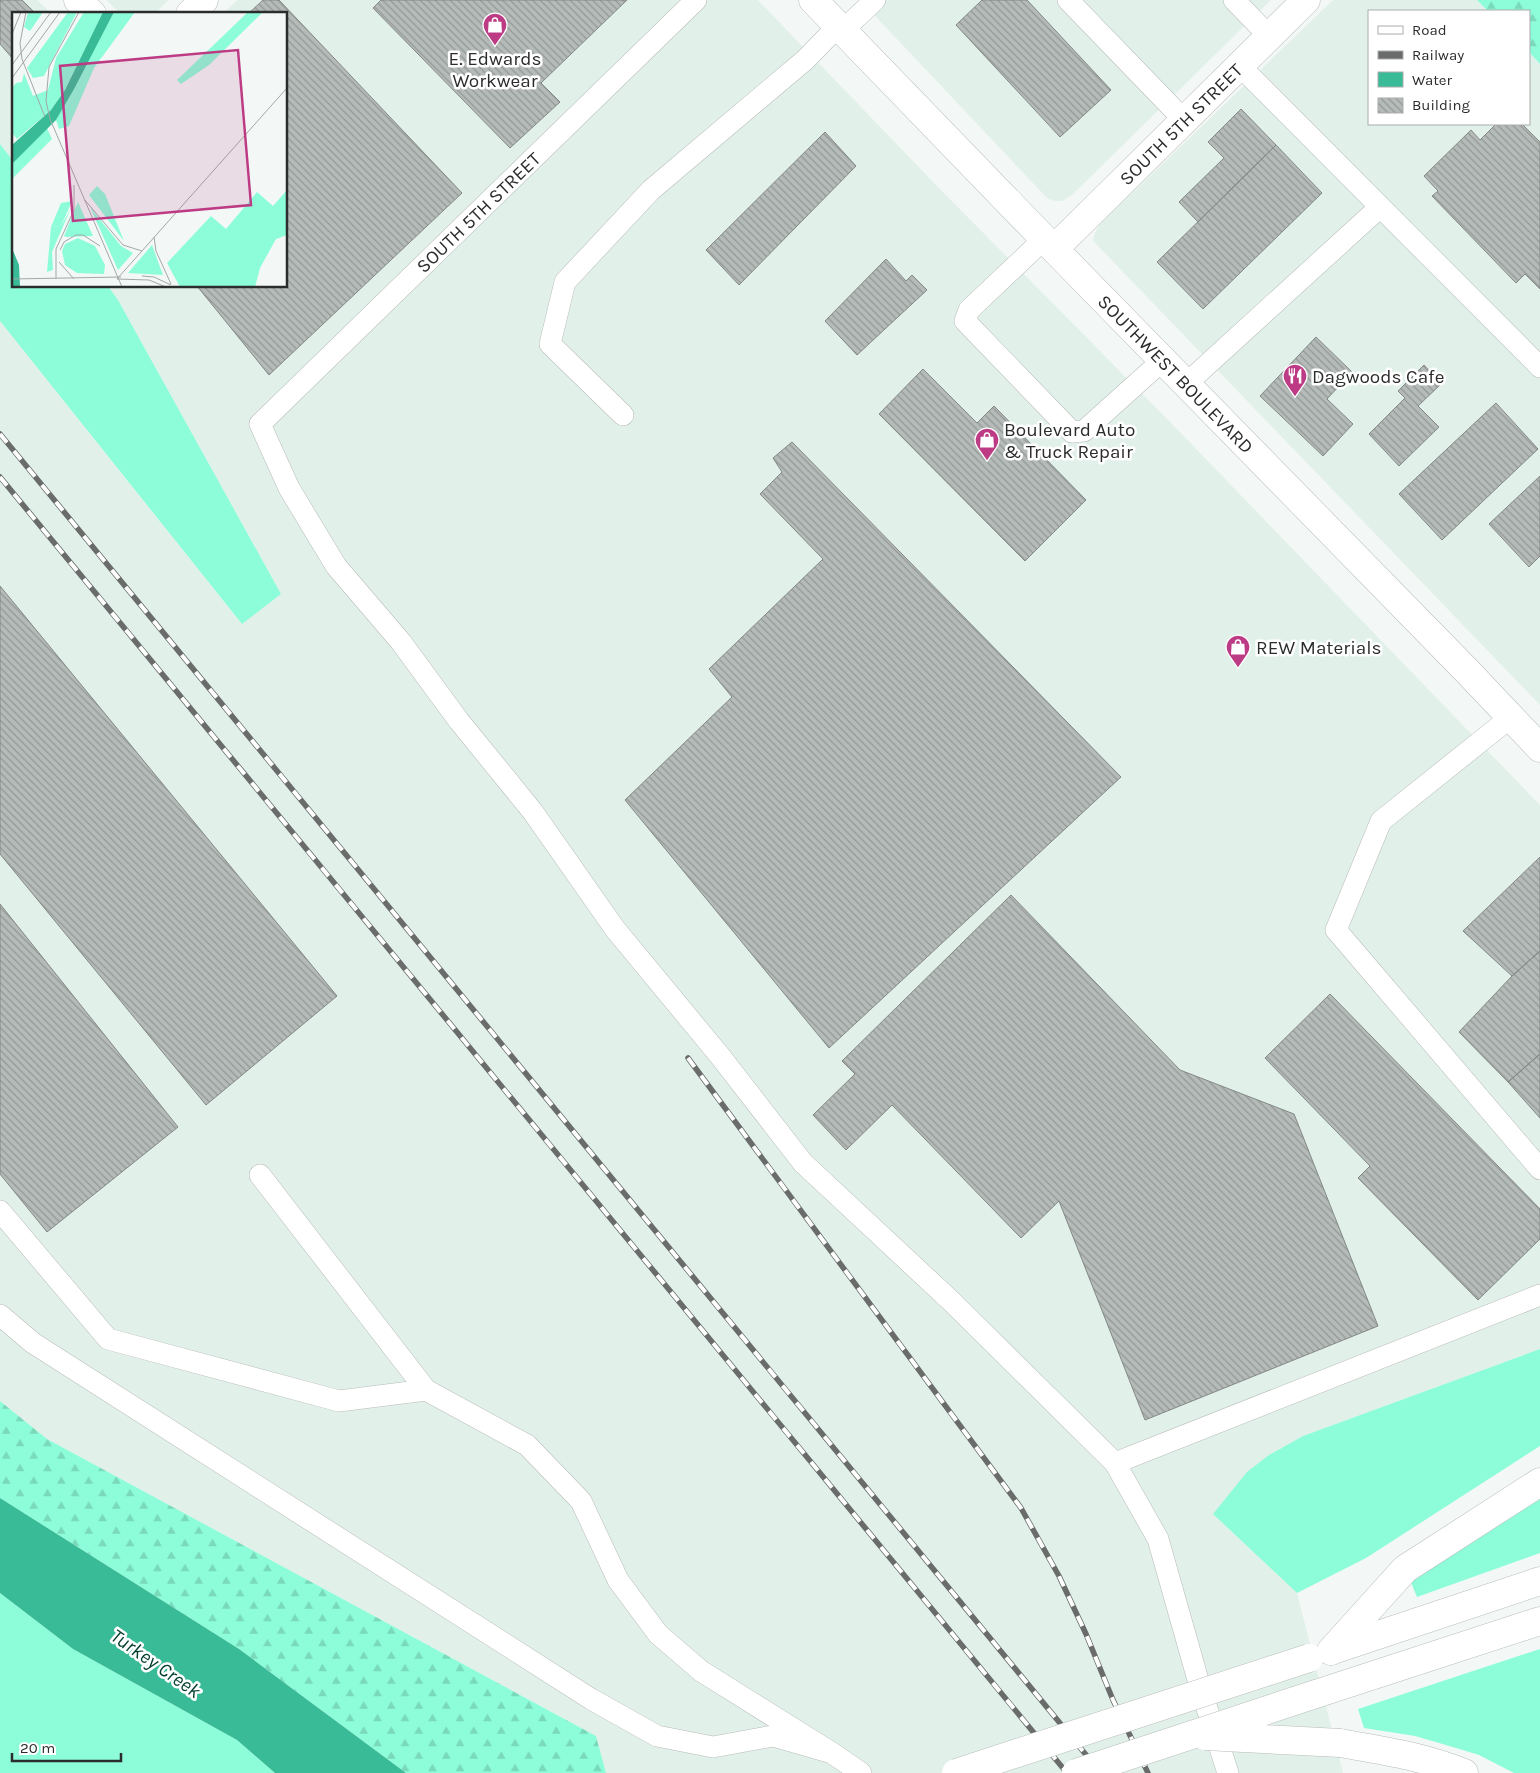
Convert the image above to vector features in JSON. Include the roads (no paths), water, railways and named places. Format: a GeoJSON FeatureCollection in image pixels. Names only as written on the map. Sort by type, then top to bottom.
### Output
{"type":"FeatureCollection","features":[{"type":"Feature","properties":{"kind":"main road"},"geometry":{"type":"LineString","coordinates":[[78,0],[90,12]]}},
{"type":"Feature","properties":{"kind":"main road"},"geometry":{"type":"LineString","coordinates":[[192,12],[204,0]]}},
{"type":"Feature","properties":{"kind":"main road","name":"SOUTHWEST BOULEVARD"},"geometry":{"type":"LineString","coordinates":[[812,0],[1540,748]]}},
{"type":"Feature","properties":{"kind":"main road","name":"SOUTH 5TH STREET"},"geometry":{"type":"LineString","coordinates":[[1049,244],[1184,120],[1306,0]]}},
{"type":"Feature","properties":{"kind":"main road"},"geometry":{"type":"LineString","coordinates":[[1320,1654],[1405,1569],[1540,1482]]}},
{"type":"Feature","properties":{"kind":"main road"},"geometry":{"type":"LineString","coordinates":[[956,1773],[1540,1582]]}},
{"type":"Feature","properties":{"kind":"main road"},"geometry":{"type":"LineString","coordinates":[[1076,1773],[1540,1621]]}},
{"type":"Feature","properties":{"kind":"main road"},"geometry":{"type":"LineString","coordinates":[[1191,1736],[1340,1744],[1400,1753],[1436,1762],[1464,1773]]}},
{"type":"Feature","properties":{"kind":"lane","name":"SOUTH 5TH STREET"},"geometry":{"type":"LineString","coordinates":[[696,0],[260,424],[289,488],[336,566],[401,642],[459,721],[533,812],[615,929],[720,1056],[803,1163],[950,1300],[1115,1463]]}},
{"type":"Feature","properties":{"kind":"lane"},"geometry":{"type":"LineString","coordinates":[[623,415],[550,344],[564,282],[651,190],[875,0]]}},
{"type":"Feature","properties":{"kind":"lane"},"geometry":{"type":"LineString","coordinates":[[1068,0],[1184,120]]}},
{"type":"Feature","properties":{"kind":"lane"},"geometry":{"type":"LineString","coordinates":[[1234,0],[1269,36]]}},
{"type":"Feature","properties":{"kind":"lane"},"geometry":{"type":"LineString","coordinates":[[1239,65],[1540,367]]}},
{"type":"Feature","properties":{"kind":"lane"},"geometry":{"type":"LineString","coordinates":[[1186,384],[1380,207]]}},
{"type":"Feature","properties":{"kind":"lane"},"geometry":{"type":"LineString","coordinates":[[1049,244],[969,310],[965,321],[1072,432],[1084,431],[1162,360]]}},
{"type":"Feature","properties":{"kind":"lane"},"geometry":{"type":"LineString","coordinates":[[1511,717],[1381,821],[1336,930],[1540,1169]]}},
{"type":"Feature","properties":{"kind":"lane"},"geometry":{"type":"LineString","coordinates":[[260,1174],[426,1390],[526,1445],[581,1501],[618,1580],[658,1634],[701,1670],[861,1773]]}},
{"type":"Feature","properties":{"kind":"lane"},"geometry":{"type":"LineString","coordinates":[[0,1211],[108,1340],[339,1401],[426,1390]]}},
{"type":"Feature","properties":{"kind":"lane"},"geometry":{"type":"LineString","coordinates":[[1228,1773],[1200,1687],[1158,1539],[1115,1463],[1540,1295]]}},
{"type":"Feature","properties":{"kind":"lane"},"geometry":{"type":"LineString","coordinates":[[0,1315],[33,1343],[583,1694],[657,1736],[713,1747],[773,1736],[832,1753]]}},
{"type":"Feature","properties":{"kind":"water","name":"Turkey Creek"},"geometry":{"type":"Polygon","coordinates":[[[0,1498],[239,1649],[406,1773],[275,1773],[237,1740],[73,1649],[0,1593],[0,1498]]]}},
{"type":"Feature","properties":{"kind":"railway"},"geometry":{"type":"LineString","coordinates":[[0,434],[1101,1773]]}},
{"type":"Feature","properties":{"kind":"railway"},"geometry":{"type":"LineString","coordinates":[[0,477],[1067,1773]]}},
{"type":"Feature","properties":{"kind":"railway"},"geometry":{"type":"LineString","coordinates":[[688,1058],[1021,1508],[1059,1576],[1086,1634],[1113,1700],[1148,1773]]}},
{"type":"Feature","properties":{"kind":"place","name":"E. Edwards Workwear"},"geometry":{"type":"Point","coordinates":[495,46]}},
{"type":"Feature","properties":{"kind":"place","name":"Dagwoods Cafe"},"geometry":{"type":"Point","coordinates":[1295,397]}},
{"type":"Feature","properties":{"kind":"place","name":"Boulevard Auto & Truck Repair"},"geometry":{"type":"Point","coordinates":[987,461]}},
{"type":"Feature","properties":{"kind":"place","name":"REW Materials"},"geometry":{"type":"Point","coordinates":[1238,668]}}]}
